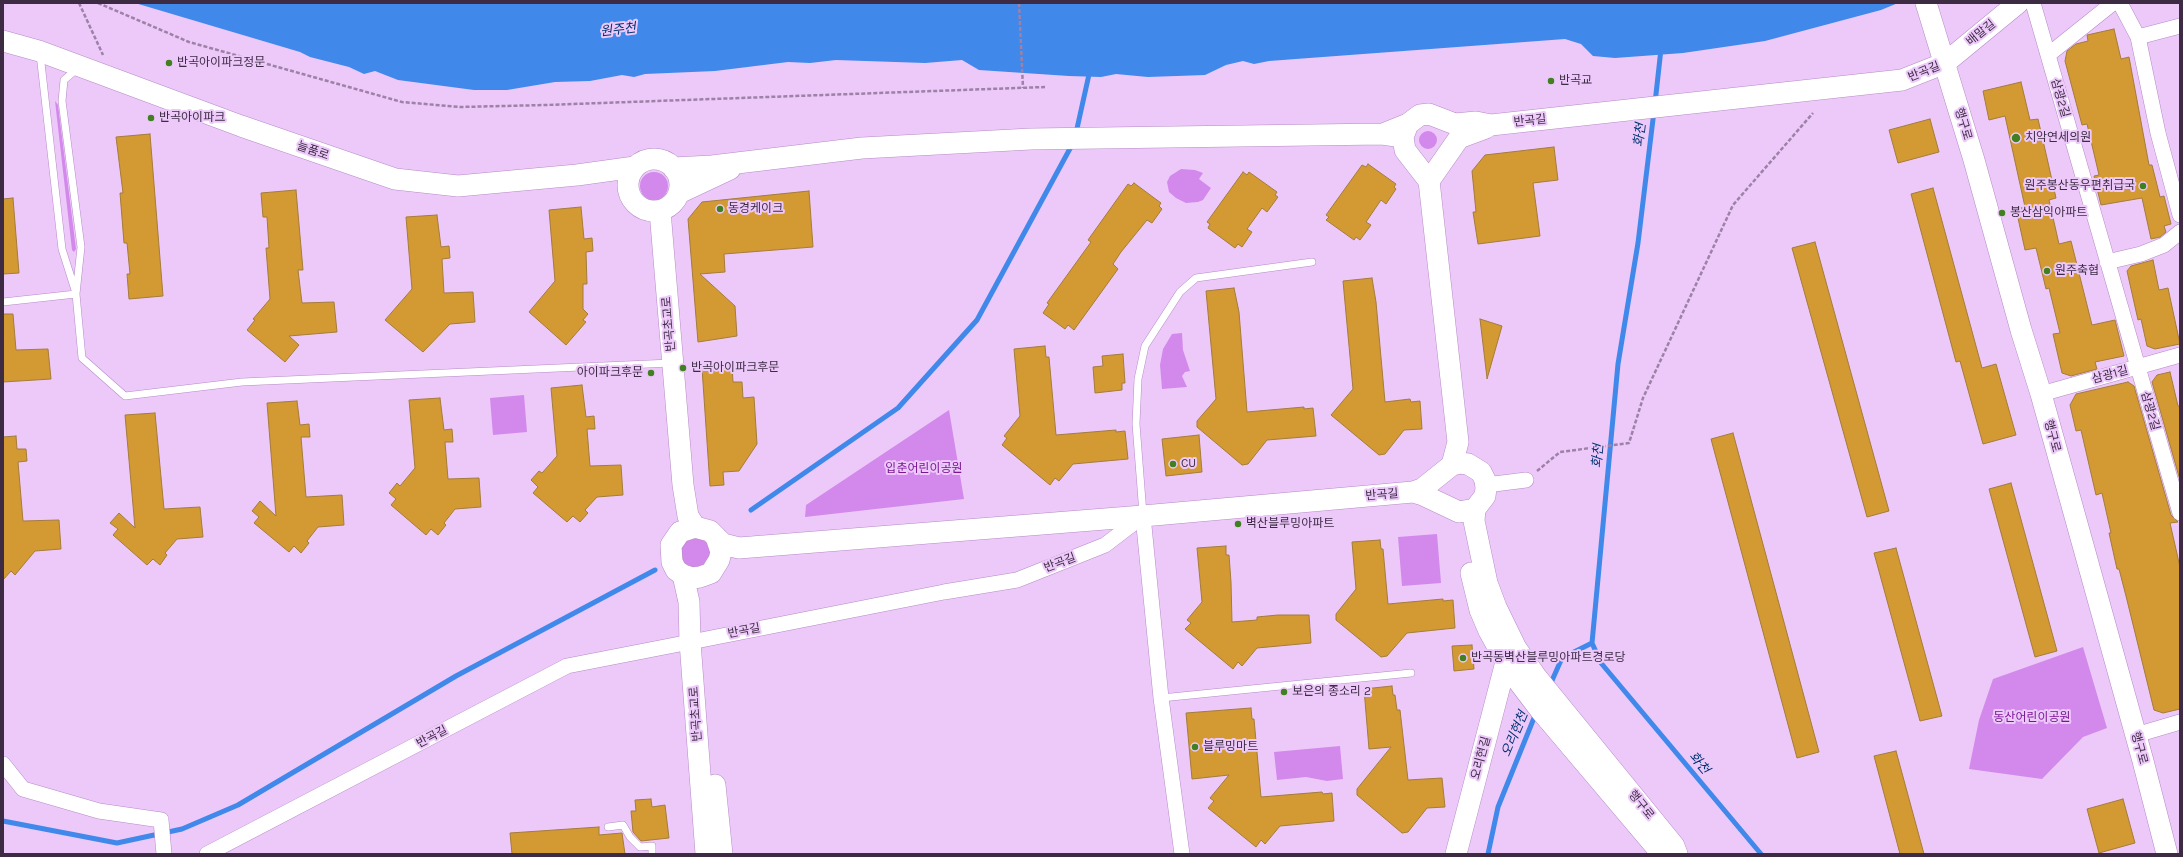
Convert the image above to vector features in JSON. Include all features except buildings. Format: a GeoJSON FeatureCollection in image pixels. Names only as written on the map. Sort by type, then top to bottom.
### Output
{"type":"FeatureCollection","features":[{"type":"Feature","properties":{"kind":"street","name":"배말길"},"geometry":{"type":"LineString","coordinates":[[1945,63],[2018,3]]}},
{"type":"Feature","properties":{"kind":"street","name":"삼광2길"},"geometry":{"type":"LineString","coordinates":[[2033,3],[2180,513]]}},
{"type":"Feature","properties":{"kind":"street"},"geometry":{"type":"LineString","coordinates":[[2048,55],[2113,3]]}},
{"type":"Feature","properties":{"kind":"street"},"geometry":{"type":"LineString","coordinates":[[2120,3],[2138,37],[2158,132],[2180,215]]}},
{"type":"Feature","properties":{"kind":"street","name":"행구로"},"geometry":{"type":"LineString","coordinates":[[1928,11],[1945,63],[2040,394],[2136,735],[2167,854]]}},
{"type":"Feature","properties":{"kind":"street"},"geometry":{"type":"LineString","coordinates":[[2138,37],[2180,26]]}},
{"type":"Feature","properties":{"kind":"street","name":"늘품로"},"geometry":{"type":"LineString","coordinates":[[3,41],[39,51],[395,179],[458,186],[577,175],[635,167]]}},
{"type":"Feature","properties":{"kind":"street","name":"반곡길"},"geometry":{"type":"LineString","coordinates":[[1491,125],[1902,80],[1945,63]]}},
{"type":"Feature","properties":{"kind":"street"},"geometry":{"type":"LineString","coordinates":[[673,168],[745,162],[862,148],[1031,139],[1382,134],[1405,130],[1420,115],[1437,116],[1455,124],[1476,122],[1491,125]]}},
{"type":"Feature","properties":{"kind":"street"},"geometry":{"type":"LineString","coordinates":[[1416,162],[1432,165],[1448,154],[1453,143],[1450,127],[1444,120],[1437,116]]}},
{"type":"Feature","properties":{"kind":"street"},"geometry":{"type":"LineString","coordinates":[[1429,181],[1454,143],[1460,138],[1491,125]]}},
{"type":"Feature","properties":{"kind":"street"},"geometry":{"type":"LineString","coordinates":[[1405,130],[1405,150],[1416,162],[1429,181],[1458,442],[1454,468],[1438,491],[1458,508],[1480,610],[1488,631],[1511,661],[1532,672],[1594,761]]}},
{"type":"Feature","properties":{"kind":"street"},"geometry":{"type":"LineString","coordinates":[[679,193],[678,174],[673,168],[658,160],[646,161],[635,167],[630,178],[629,190],[634,201],[643,209],[660,210],[668,207],[679,193],[745,162]]}},
{"type":"Feature","properties":{"kind":"street"},"geometry":{"type":"LineString","coordinates":[[577,175],[629,190]]}},
{"type":"Feature","properties":{"kind":"street","name":"반곡초교로"},"geometry":{"type":"LineString","coordinates":[[660,210],[683,485],[688,516],[687,529]]}},
{"type":"Feature","properties":{"kind":"street"},"geometry":{"type":"LineString","coordinates":[[2107,262],[2141,254],[2164,245],[2180,232]]}},
{"type":"Feature","properties":{"kind":"street","name":"삼광1길"},"geometry":{"type":"LineString","coordinates":[[2040,394],[2138,368],[2180,355]]}},
{"type":"Feature","properties":{"kind":"street"},"geometry":{"type":"LineString","coordinates":[[1454,468],[1481,472],[1486,485],[1485,496],[1458,508],[1413,492],[1422,489],[1454,468]]}},
{"type":"Feature","properties":{"kind":"street"},"geometry":{"type":"LineString","coordinates":[[1486,485],[1526,480]]}},
{"type":"Feature","properties":{"kind":"street","name":"반곡길"},"geometry":{"type":"LineString","coordinates":[[207,854],[567,666],[944,592],[1017,580],[1105,546],[1143,516],[1413,492]]}},
{"type":"Feature","properties":{"kind":"street"},"geometry":{"type":"LineString","coordinates":[[716,537],[721,552],[719,560],[711,573],[692,576],[674,566],[670,553],[671,545],[687,529],[703,528],[716,537],[723,544],[739,548],[1143,516],[1161,698],[1182,854]]}},
{"type":"Feature","properties":{"kind":"street"},"geometry":{"type":"LineString","coordinates":[[719,560],[739,548]]}},
{"type":"Feature","properties":{"kind":"street","name":"반곡초교로"},"geometry":{"type":"LineString","coordinates":[[692,576],[699,608],[696,641],[706,854]]}},
{"type":"Feature","properties":{"kind":"street","name":"반곡초교로"},"geometry":{"type":"LineString","coordinates":[[696,641],[722,854]]}},
{"type":"Feature","properties":{"kind":"street","name":"오리현길"},"geometry":{"type":"LineString","coordinates":[[1456,854],[1511,661]]}},
{"type":"Feature","properties":{"kind":"street"},"geometry":{"type":"LineString","coordinates":[[2136,735],[2180,722]]}},
{"type":"Feature","properties":{"kind":"street","name":"행구로"},"geometry":{"type":"LineString","coordinates":[[1594,761],[1662,854]]}},
{"type":"Feature","properties":{"kind":"street","name":"행구로"},"geometry":{"type":"LineString","coordinates":[[1594,761],[1674,846],[1677,854]]}},
{"type":"Feature","properties":{"kind":"street"},"geometry":{"type":"LineString","coordinates":[[3,764],[24,789],[99,811],[161,820],[164,854]]}},
{"type":"Feature","properties":{"kind":"lane"},"geometry":{"type":"LineString","coordinates":[[39,51],[62,249],[76,294]]}},
{"type":"Feature","properties":{"kind":"lane"},"geometry":{"type":"LineString","coordinates":[[80,66],[64,80],[62,101],[81,247],[76,294],[82,358],[125,396],[242,382],[672,362]]}},
{"type":"Feature","properties":{"kind":"lane"},"geometry":{"type":"LineString","coordinates":[[1143,516],[1136,424],[1138,379],[1145,346],[1180,292],[1196,278],[1312,262]]}},
{"type":"Feature","properties":{"kind":"lane"},"geometry":{"type":"LineString","coordinates":[[3,302],[76,294]]}},
{"type":"Feature","properties":{"kind":"lane"},"geometry":{"type":"LineString","coordinates":[[1161,698],[1411,673]]}},
{"type":"Feature","properties":{"kind":"lane"},"geometry":{"type":"LineString","coordinates":[[608,827],[623,825],[630,837],[640,847],[652,846],[652,854]]}},
{"type":"Feature","properties":{"kind":"path"},"geometry":{"type":"LineString","coordinates":[[79,3],[114,79]]}},
{"type":"Feature","properties":{"kind":"path"},"geometry":{"type":"LineString","coordinates":[[98,3],[189,42],[402,102],[460,107],[1045,87]]}},
{"type":"Feature","properties":{"kind":"path"},"geometry":{"type":"LineString","coordinates":[[1019,3],[1022,88]]}},
{"type":"Feature","properties":{"kind":"path"},"geometry":{"type":"LineString","coordinates":[[1526,480],[1560,452],[1629,443],[1642,398],[1733,205],[1813,113]]}},
{"type":"Feature","properties":{"kind":"green space"},"geometry":{"type":"Polygon","coordinates":[[[55,101],[58,105],[76,249],[74,252],[72,250],[55,101]]]}},
{"type":"Feature","properties":{"kind":"green space"},"geometry":{"type":"Polygon","coordinates":[[[1428,131],[1434,134],[1437,140],[1434,146],[1428,149],[1422,146],[1419,140],[1422,134],[1428,131]]]}},
{"type":"Feature","properties":{"kind":"green space"},"geometry":{"type":"Polygon","coordinates":[[[1181,169],[1195,170],[1203,173],[1199,179],[1211,188],[1203,200],[1186,203],[1176,198],[1169,192],[1167,182],[1170,176],[1181,169]]]}},
{"type":"Feature","properties":{"kind":"green space"},"geometry":{"type":"Polygon","coordinates":[[[654,172],[660,173],[664,176],[667,180],[667,192],[664,196],[660,199],[654,200],[648,199],[644,196],[641,192],[640,186],[641,180],[644,176],[648,173],[654,172]]]}},
{"type":"Feature","properties":{"kind":"green space"},"geometry":{"type":"Polygon","coordinates":[[[1182,333],[1183,350],[1190,371],[1185,372],[1182,376],[1187,387],[1162,389],[1160,365],[1163,349],[1172,334],[1182,333]]]}},
{"type":"Feature","properties":{"kind":"green space"},"geometry":{"type":"Polygon","coordinates":[[[524,395],[527,432],[493,435],[490,398],[524,395]]]}},
{"type":"Feature","properties":{"kind":"green space","name":"입춘어린이공원"},"geometry":{"type":"Polygon","coordinates":[[[949,410],[964,499],[805,517],[806,505],[949,410]]]}},
{"type":"Feature","properties":{"kind":"green space"},"geometry":{"type":"Polygon","coordinates":[[[1437,534],[1441,583],[1402,586],[1398,537],[1437,534]]]}},
{"type":"Feature","properties":{"kind":"green space"},"geometry":{"type":"Polygon","coordinates":[[[706,537],[712,558],[699,570],[682,564],[680,542],[684,538],[706,537]]]}},
{"type":"Feature","properties":{"kind":"green space","name":"동산어린이공원"},"geometry":{"type":"Polygon","coordinates":[[[2083,647],[2107,728],[2083,737],[2042,779],[1969,769],[1979,720],[1993,679],[2083,647]]]}},
{"type":"Feature","properties":{"kind":"green space"},"geometry":{"type":"Polygon","coordinates":[[[1340,746],[1343,779],[1327,781],[1306,777],[1277,780],[1274,752],[1340,746]]]}},
{"type":"Feature","properties":{"kind":"water","name":"원주천"},"geometry":{"type":"Polygon","coordinates":[[[135,3],[1898,3],[1881,10],[1765,41],[1683,53],[1615,58],[1593,56],[1581,44],[1565,39],[1269,61],[1254,64],[1243,61],[1226,65],[1205,75],[1148,77],[1116,74],[1101,77],[1069,76],[979,70],[962,60],[925,63],[836,60],[810,63],[788,62],[715,71],[645,74],[634,77],[622,75],[590,81],[555,82],[507,90],[474,90],[398,80],[375,71],[364,74],[349,67],[310,57],[300,52],[135,3]]]}},
{"type":"Feature","properties":{"kind":"waterway","name":"화천"},"geometry":{"type":"LineString","coordinates":[[1655,103],[1661,49]]}},
{"type":"Feature","properties":{"kind":"waterway"},"geometry":{"type":"LineString","coordinates":[[1076,133],[1090,70]]}},
{"type":"Feature","properties":{"kind":"waterway","name":"화천"},"geometry":{"type":"LineString","coordinates":[[1654,111],[1638,243],[1618,364],[1592,643],[1601,663],[1761,854]]}},
{"type":"Feature","properties":{"kind":"waterway"},"geometry":{"type":"LineString","coordinates":[[751,510],[898,408],[977,320],[1073,143]]}},
{"type":"Feature","properties":{"kind":"waterway"},"geometry":{"type":"LineString","coordinates":[[3,821],[117,843],[182,829],[238,805],[456,676],[655,570]]}},
{"type":"Feature","properties":{"kind":"waterway","name":"오리현천"},"geometry":{"type":"LineString","coordinates":[[1550,685],[1562,658],[1592,643]]}},
{"type":"Feature","properties":{"kind":"waterway","name":"오리현천"},"geometry":{"type":"LineString","coordinates":[[1488,854],[1498,807],[1536,713]]}},
{"type":"Feature","properties":{"kind":"place","name":"반곡아이파크정문"},"geometry":{"type":"Point","coordinates":[169,63]}},
{"type":"Feature","properties":{"kind":"place","name":"반곡교"},"geometry":{"type":"Point","coordinates":[1551,81]}},
{"type":"Feature","properties":{"kind":"place","name":"반곡아이파크"},"geometry":{"type":"Point","coordinates":[151,118]}},
{"type":"Feature","properties":{"kind":"place","name":"치악연세의원"},"geometry":{"type":"Point","coordinates":[2016,138]}},
{"type":"Feature","properties":{"kind":"place","name":"원주봉산동우편취급국"},"geometry":{"type":"Point","coordinates":[2143,186]}},
{"type":"Feature","properties":{"kind":"place","name":"동경케이크"},"geometry":{"type":"Point","coordinates":[720,209]}},
{"type":"Feature","properties":{"kind":"place","name":"봉산삼익아파트"},"geometry":{"type":"Point","coordinates":[2002,213]}},
{"type":"Feature","properties":{"kind":"place","name":"원주축협"},"geometry":{"type":"Point","coordinates":[2047,271]}},
{"type":"Feature","properties":{"kind":"place","name":"반곡아이파크후문"},"geometry":{"type":"Point","coordinates":[683,368]}},
{"type":"Feature","properties":{"kind":"place","name":"아이파크후문"},"geometry":{"type":"Point","coordinates":[651,373]}},
{"type":"Feature","properties":{"kind":"place","name":"CU"},"geometry":{"type":"Point","coordinates":[1173,464]}},
{"type":"Feature","properties":{"kind":"place","name":"벽산블루밍아파트"},"geometry":{"type":"Point","coordinates":[1238,524]}},
{"type":"Feature","properties":{"kind":"place","name":"반곡동벽산블루밍아파트경로당"},"geometry":{"type":"Point","coordinates":[1463,658]}},
{"type":"Feature","properties":{"kind":"place","name":"보은의 종소리 2"},"geometry":{"type":"Point","coordinates":[1284,692]}},
{"type":"Feature","properties":{"kind":"place","name":"블루밍마트"},"geometry":{"type":"Point","coordinates":[1195,747]}}]}
